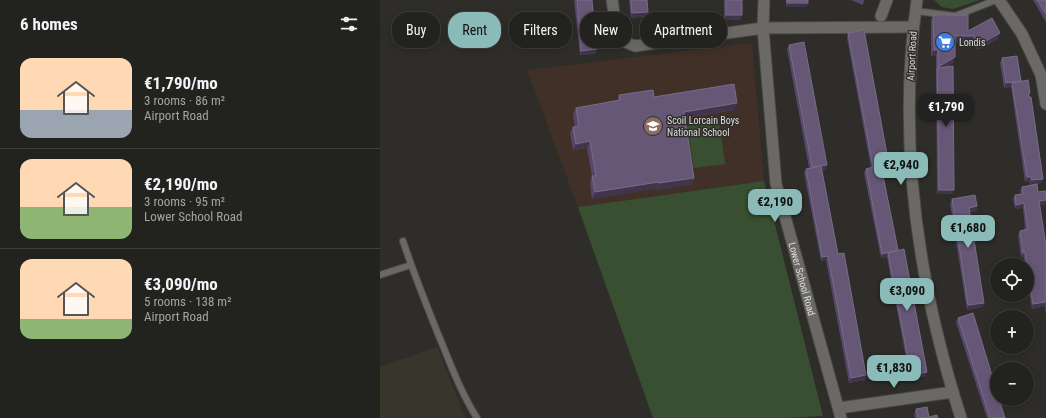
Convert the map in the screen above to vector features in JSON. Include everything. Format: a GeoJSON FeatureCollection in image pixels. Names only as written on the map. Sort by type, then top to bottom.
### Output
{"type":"FeatureCollection","features":[{"type":"Feature","properties":{"kind":"street"},"geometry":{"type":"LineString","coordinates":[[612,0],[618,33],[625,42],[635,46],[764,28],[914,27]]}},
{"type":"Feature","properties":{"kind":"street","name":"Lower School Road"},"geometry":{"type":"LineString","coordinates":[[764,0],[764,28],[776,184],[840,413]]}},
{"type":"Feature","properties":{"kind":"street"},"geometry":{"type":"LineString","coordinates":[[881,16],[887,0]]}},
{"type":"Feature","properties":{"kind":"street","name":"Airport Road"},"geometry":{"type":"LineString","coordinates":[[917,0],[914,27],[910,117],[910,149],[913,196],[928,291],[939,341],[961,418]]}},
{"type":"Feature","properties":{"kind":"street"},"geometry":{"type":"LineString","coordinates":[[999,0],[1022,34],[1041,75],[1046,104]]}},
{"type":"Feature","properties":{"kind":"street"},"geometry":{"type":"LineString","coordinates":[[840,413],[953,392]]}},
{"type":"Feature","properties":{"kind":"lane"},"geometry":{"type":"LineString","coordinates":[[916,11],[955,16],[996,0]]}},
{"type":"Feature","properties":{"kind":"lane"},"geometry":{"type":"LineString","coordinates":[[403,241],[411,265],[457,379],[477,418]]}},
{"type":"Feature","properties":{"kind":"lane"},"geometry":{"type":"LineString","coordinates":[[380,275],[411,265]]}},
{"type":"Feature","properties":{"kind":"shaded area","name":"Scoil Lorcain Boys National School"},"geometry":{"type":"Polygon","coordinates":[[[752,43],[764,181],[578,207],[527,70],[710,48],[727,48],[727,46],[752,43]]]}},
{"type":"Feature","properties":{"kind":"shaded area"},"geometry":{"type":"Polygon","coordinates":[[[437,347],[465,418],[380,418],[380,367],[437,347]]]}},
{"type":"Feature","properties":{"kind":"green space"},"geometry":{"type":"Polygon","coordinates":[[[934,0],[980,0],[953,9],[942,7],[934,0]]]}},
{"type":"Feature","properties":{"kind":"green space"},"geometry":{"type":"Polygon","coordinates":[[[719,122],[725,164],[694,168],[687,126],[719,122]]]}},
{"type":"Feature","properties":{"kind":"green space"},"geometry":{"type":"Polygon","coordinates":[[[764,181],[823,416],[789,418],[653,418],[578,207],[764,181]]]}},
{"type":"Feature","properties":{"kind":"building"},"geometry":{"type":"Polygon","coordinates":[[[577,0],[592,0],[593,12],[580,12],[580,38],[577,0]]]}},
{"type":"Feature","properties":{"kind":"building"},"geometry":{"type":"Polygon","coordinates":[[[631,0],[647,0],[648,12],[632,12],[631,0]]]}},
{"type":"Feature","properties":{"kind":"building"},"geometry":{"type":"Polygon","coordinates":[[[726,0],[742,0],[742,15],[727,15],[726,0]]]}},
{"type":"Feature","properties":{"kind":"building"},"geometry":{"type":"Polygon","coordinates":[[[787,0],[808,0],[808,3],[787,3],[787,0]]]}},
{"type":"Feature","properties":{"kind":"building"},"geometry":{"type":"Polygon","coordinates":[[[1037,0],[1046,0],[1046,14],[1037,0]]]}},
{"type":"Feature","properties":{"kind":"building"},"geometry":{"type":"Polygon","coordinates":[[[933,15],[968,15],[968,31],[992,18],[1000,33],[982,43],[978,43],[974,36],[955,36],[955,57],[938,67],[938,50],[934,50],[933,15]]]}},
{"type":"Feature","properties":{"kind":"building"},"geometry":{"type":"Polygon","coordinates":[[[864,30],[889,165],[881,166],[898,250],[882,254],[866,169],[873,167],[848,33],[864,30]]]}},
{"type":"Feature","properties":{"kind":"building"},"geometry":{"type":"Polygon","coordinates":[[[804,42],[827,165],[812,167],[789,45],[804,42]]]}},
{"type":"Feature","properties":{"kind":"building"},"geometry":{"type":"Polygon","coordinates":[[[581,48],[597,48],[597,49],[581,51],[581,48]]]}},
{"type":"Feature","properties":{"kind":"building"},"geometry":{"type":"Polygon","coordinates":[[[1017,56],[1021,81],[1006,83],[1002,58],[1017,56]]]}},
{"type":"Feature","properties":{"kind":"building"},"geometry":{"type":"Polygon","coordinates":[[[953,66],[954,190],[939,190],[937,68],[953,66]]]}},
{"type":"Feature","properties":{"kind":"building"},"geometry":{"type":"Polygon","coordinates":[[[1028,80],[1030,93],[1028,94],[1029,97],[1031,97],[1043,179],[1032,180],[1031,177],[1027,177],[1012,83],[1028,80]]]}},
{"type":"Feature","properties":{"kind":"building"},"geometry":{"type":"Polygon","coordinates":[[[734,84],[737,103],[684,112],[694,178],[595,192],[592,176],[596,176],[590,141],[576,144],[573,127],[579,126],[576,108],[620,100],[619,95],[653,90],[654,97],[734,84]]]}},
{"type":"Feature","properties":{"kind":"building"},"geometry":{"type":"Polygon","coordinates":[[[821,166],[838,254],[844,253],[866,375],[851,378],[828,256],[822,257],[806,169],[821,166]]]}},
{"type":"Feature","properties":{"kind":"building"},"geometry":{"type":"Polygon","coordinates":[[[1037,184],[1038,192],[1046,191],[1046,200],[1039,201],[1046,246],[1046,302],[1033,304],[1034,258],[1026,258],[1025,253],[1023,253],[1020,231],[1028,229],[1024,203],[1016,205],[1015,195],[1023,194],[1022,187],[1037,184]]]}},
{"type":"Feature","properties":{"kind":"building"},"geometry":{"type":"Polygon","coordinates":[[[975,195],[977,206],[969,208],[984,303],[968,305],[952,199],[975,195]]]}},
{"type":"Feature","properties":{"kind":"building"},"geometry":{"type":"Polygon","coordinates":[[[904,249],[927,372],[911,375],[888,253],[904,249]]]}},
{"type":"Feature","properties":{"kind":"building"},"geometry":{"type":"Polygon","coordinates":[[[973,313],[990,369],[990,406],[1001,406],[1005,418],[990,418],[958,318],[973,313]]]}},
{"type":"Feature","properties":{"kind":"building"},"geometry":{"type":"Polygon","coordinates":[[[927,407],[929,417],[937,415],[938,418],[918,418],[916,409],[927,407]]]}},
{"type":"Feature","properties":{"kind":"place","name":"Londis"},"geometry":{"type":"Point","coordinates":[945,42]}},
{"type":"Feature","properties":{"kind":"place","name":"Scoil Lorcain Boys National School"},"geometry":{"type":"Point","coordinates":[653,126]}}]}
